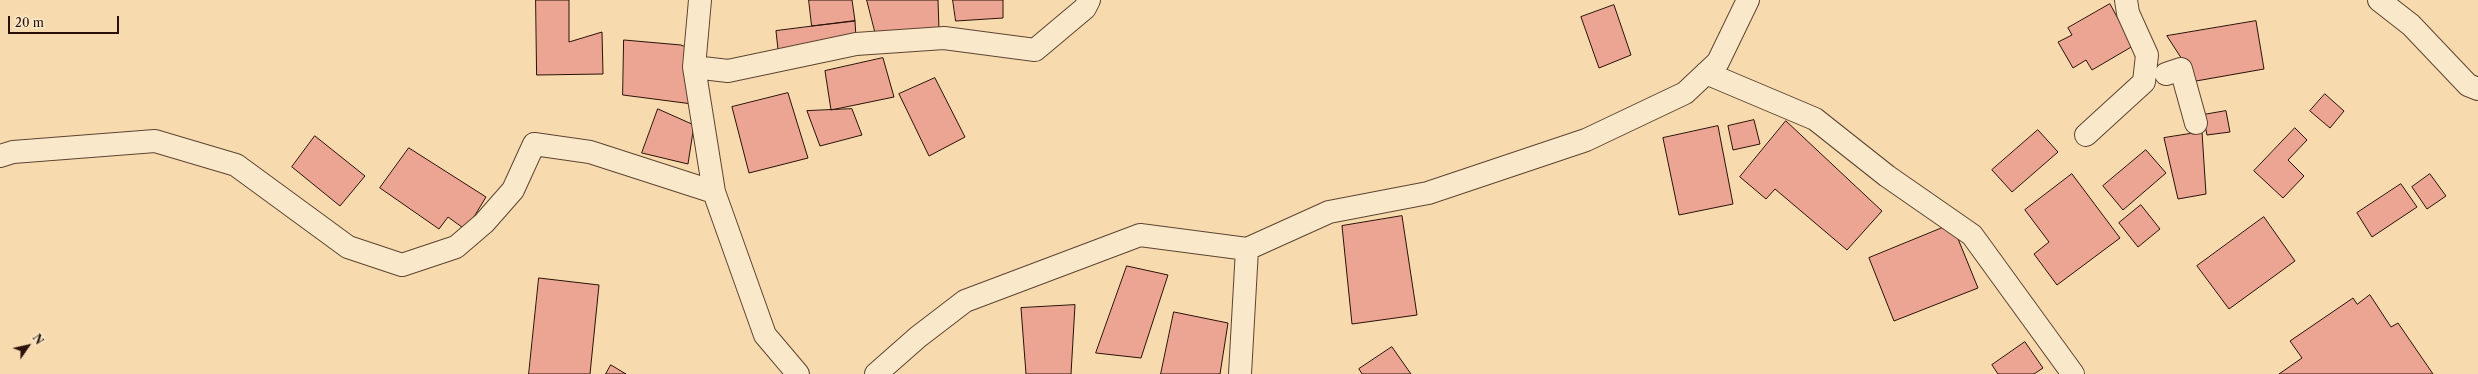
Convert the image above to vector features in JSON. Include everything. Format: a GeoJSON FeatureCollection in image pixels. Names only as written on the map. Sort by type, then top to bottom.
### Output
{"type":"FeatureCollection","features":[{"type":"Feature","properties":{"kind":"street"},"geometry":{"type":"LineString","coordinates":[[700,0],[694,67],[714,192],[765,335],[790,370]]}},
{"type":"Feature","properties":{"kind":"street"},"geometry":{"type":"LineString","coordinates":[[694,67],[728,71],[856,44],[944,38],[1035,50],[1085,8],[1089,0]]}},
{"type":"Feature","properties":{"kind":"street"},"geometry":{"type":"LineString","coordinates":[[876,374],[918,337],[965,301],[1140,235],[1247,249],[1329,212],[1428,193],[1586,140],[1685,93],[1718,62],[1748,0]]}},
{"type":"Feature","properties":{"kind":"street"},"geometry":{"type":"LineString","coordinates":[[2086,135],[2144,82],[2147,54],[2128,13],[2126,0]]}},
{"type":"Feature","properties":{"kind":"street"},"geometry":{"type":"LineString","coordinates":[[2379,0],[2411,25],[2468,85],[2478,89]]}},
{"type":"Feature","properties":{"kind":"street"},"geometry":{"type":"LineString","coordinates":[[2146,64],[2166,74],[2181,69],[2196,123]]}},
{"type":"Feature","properties":{"kind":"street"},"geometry":{"type":"LineString","coordinates":[[1706,73],[1815,119],[1887,176],[1972,235],[2073,374]]}},
{"type":"Feature","properties":{"kind":"street"},"geometry":{"type":"LineString","coordinates":[[2166,74],[2176,107]]}},
{"type":"Feature","properties":{"kind":"street"},"geometry":{"type":"LineString","coordinates":[[0,156],[13,152],[155,141],[236,165],[348,247],[402,265],[456,247],[484,223],[513,190],[534,144],[590,152],[714,192]]}},
{"type":"Feature","properties":{"kind":"street"},"geometry":{"type":"LineString","coordinates":[[1240,374],[1247,249]]}},
{"type":"Feature","properties":{"kind":"building"},"geometry":{"type":"Polygon","coordinates":[[[536,0],[569,0],[569,42],[602,32],[603,74],[537,75],[536,0]]]}},
{"type":"Feature","properties":{"kind":"building"},"geometry":{"type":"Polygon","coordinates":[[[809,0],[852,0],[855,21],[812,26],[809,0]]]}},
{"type":"Feature","properties":{"kind":"building"},"geometry":{"type":"Polygon","coordinates":[[[867,0],[938,0],[939,30],[876,35],[867,0]]]}},
{"type":"Feature","properties":{"kind":"building"},"geometry":{"type":"Polygon","coordinates":[[[953,0],[1003,0],[1003,18],[956,21],[953,0]]]}},
{"type":"Feature","properties":{"kind":"building"},"geometry":{"type":"Polygon","coordinates":[[[2110,4],[2133,46],[2092,70],[2086,60],[2073,68],[2058,42],[2072,35],[2068,28],[2110,4]]]}},
{"type":"Feature","properties":{"kind":"building"},"geometry":{"type":"Polygon","coordinates":[[[1614,5],[1631,55],[1599,68],[1581,17],[1614,5]]]}},
{"type":"Feature","properties":{"kind":"building"},"geometry":{"type":"Polygon","coordinates":[[[855,21],[856,38],[779,59],[776,31],[855,21]]]}},
{"type":"Feature","properties":{"kind":"building"},"geometry":{"type":"Polygon","coordinates":[[[2256,21],[2264,69],[2196,81],[2167,36],[2256,21]]]}},
{"type":"Feature","properties":{"kind":"building"},"geometry":{"type":"Polygon","coordinates":[[[624,40],[681,45],[695,51],[700,105],[623,95],[624,40]]]}},
{"type":"Feature","properties":{"kind":"building"},"geometry":{"type":"Polygon","coordinates":[[[883,58],[894,97],[831,110],[825,71],[883,58]]]}},
{"type":"Feature","properties":{"kind":"building"},"geometry":{"type":"Polygon","coordinates":[[[935,78],[965,137],[929,156],[899,94],[935,78]]]}},
{"type":"Feature","properties":{"kind":"building"},"geometry":{"type":"Polygon","coordinates":[[[788,93],[808,158],[749,173],[732,107],[788,93]]]}},
{"type":"Feature","properties":{"kind":"building"},"geometry":{"type":"Polygon","coordinates":[[[2325,94],[2344,111],[2330,128],[2310,111],[2325,94]]]}},
{"type":"Feature","properties":{"kind":"building"},"geometry":{"type":"Polygon","coordinates":[[[658,109],[694,125],[688,164],[642,153],[658,109]]]}},
{"type":"Feature","properties":{"kind":"building"},"geometry":{"type":"Polygon","coordinates":[[[852,109],[862,135],[820,146],[807,111],[852,109]]]}},
{"type":"Feature","properties":{"kind":"building"},"geometry":{"type":"Polygon","coordinates":[[[2226,111],[2230,132],[2207,135],[2203,115],[2226,111]]]}},
{"type":"Feature","properties":{"kind":"building"},"geometry":{"type":"Polygon","coordinates":[[[1754,120],[1760,144],[1733,150],[1728,126],[1754,120]]]}},
{"type":"Feature","properties":{"kind":"building"},"geometry":{"type":"Polygon","coordinates":[[[1786,121],[1882,211],[1847,250],[1775,189],[1766,199],[1740,177],[1786,121]]]}},
{"type":"Feature","properties":{"kind":"building"},"geometry":{"type":"Polygon","coordinates":[[[1718,126],[1733,204],[1679,215],[1663,138],[1718,126]]]}},
{"type":"Feature","properties":{"kind":"building"},"geometry":{"type":"Polygon","coordinates":[[[2295,128],[2307,140],[2288,160],[2304,176],[2283,198],[2254,171],[2295,128]]]}},
{"type":"Feature","properties":{"kind":"building"},"geometry":{"type":"Polygon","coordinates":[[[2038,130],[2058,152],[2012,192],[1992,170],[2038,130]]]}},
{"type":"Feature","properties":{"kind":"building"},"geometry":{"type":"Polygon","coordinates":[[[2202,132],[2206,194],[2178,199],[2164,138],[2202,132]]]}},
{"type":"Feature","properties":{"kind":"building"},"geometry":{"type":"Polygon","coordinates":[[[315,136],[365,176],[340,206],[292,167],[315,136]]]}},
{"type":"Feature","properties":{"kind":"building"},"geometry":{"type":"Polygon","coordinates":[[[409,148],[486,197],[466,230],[448,217],[439,229],[380,188],[409,148]]]}},
{"type":"Feature","properties":{"kind":"building"},"geometry":{"type":"Polygon","coordinates":[[[2146,150],[2166,173],[2123,210],[2103,186],[2146,150]]]}},
{"type":"Feature","properties":{"kind":"building"},"geometry":{"type":"Polygon","coordinates":[[[2072,174],[2120,238],[2057,285],[2034,254],[2049,242],[2025,210],[2072,174]]]}},
{"type":"Feature","properties":{"kind":"building"},"geometry":{"type":"Polygon","coordinates":[[[2430,174],[2446,196],[2427,209],[2412,187],[2430,174]]]}},
{"type":"Feature","properties":{"kind":"building"},"geometry":{"type":"Polygon","coordinates":[[[2401,184],[2417,207],[2372,237],[2357,213],[2401,184]]]}},
{"type":"Feature","properties":{"kind":"building"},"geometry":{"type":"Polygon","coordinates":[[[2141,205],[2160,229],[2138,247],[2119,223],[2141,205]]]}},
{"type":"Feature","properties":{"kind":"building"},"geometry":{"type":"Polygon","coordinates":[[[1402,216],[1417,315],[1352,324],[1342,226],[1402,216]]]}},
{"type":"Feature","properties":{"kind":"building"},"geometry":{"type":"Polygon","coordinates":[[[2264,217],[2295,261],[2229,309],[2197,266],[2264,217]]]}},
{"type":"Feature","properties":{"kind":"building"},"geometry":{"type":"Polygon","coordinates":[[[1952,224],[1978,288],[1894,321],[1869,258],[1952,224]]]}},
{"type":"Feature","properties":{"kind":"building"},"geometry":{"type":"Polygon","coordinates":[[[1127,266],[1168,275],[1141,358],[1096,353],[1127,266]]]}},
{"type":"Feature","properties":{"kind":"building"},"geometry":{"type":"Polygon","coordinates":[[[539,278],[599,285],[590,374],[529,374],[539,278]]]}},
{"type":"Feature","properties":{"kind":"building"},"geometry":{"type":"Polygon","coordinates":[[[2370,295],[2391,327],[2398,323],[2433,374],[2279,374],[2302,358],[2290,341],[2353,298],[2357,304],[2370,295]]]}},
{"type":"Feature","properties":{"kind":"building"},"geometry":{"type":"Polygon","coordinates":[[[1075,305],[1071,374],[1026,374],[1021,308],[1075,305]]]}},
{"type":"Feature","properties":{"kind":"building"},"geometry":{"type":"Polygon","coordinates":[[[1174,312],[1228,323],[1220,374],[1161,374],[1174,312]]]}},
{"type":"Feature","properties":{"kind":"building"},"geometry":{"type":"Polygon","coordinates":[[[2025,342],[2043,368],[2034,374],[1998,374],[1992,365],[2025,342]]]}},
{"type":"Feature","properties":{"kind":"building"},"geometry":{"type":"Polygon","coordinates":[[[1392,347],[1411,374],[1362,374],[1359,369],[1392,347]]]}},
{"type":"Feature","properties":{"kind":"building"},"geometry":{"type":"Polygon","coordinates":[[[611,365],[626,374],[606,374],[611,365]]]}}]}
